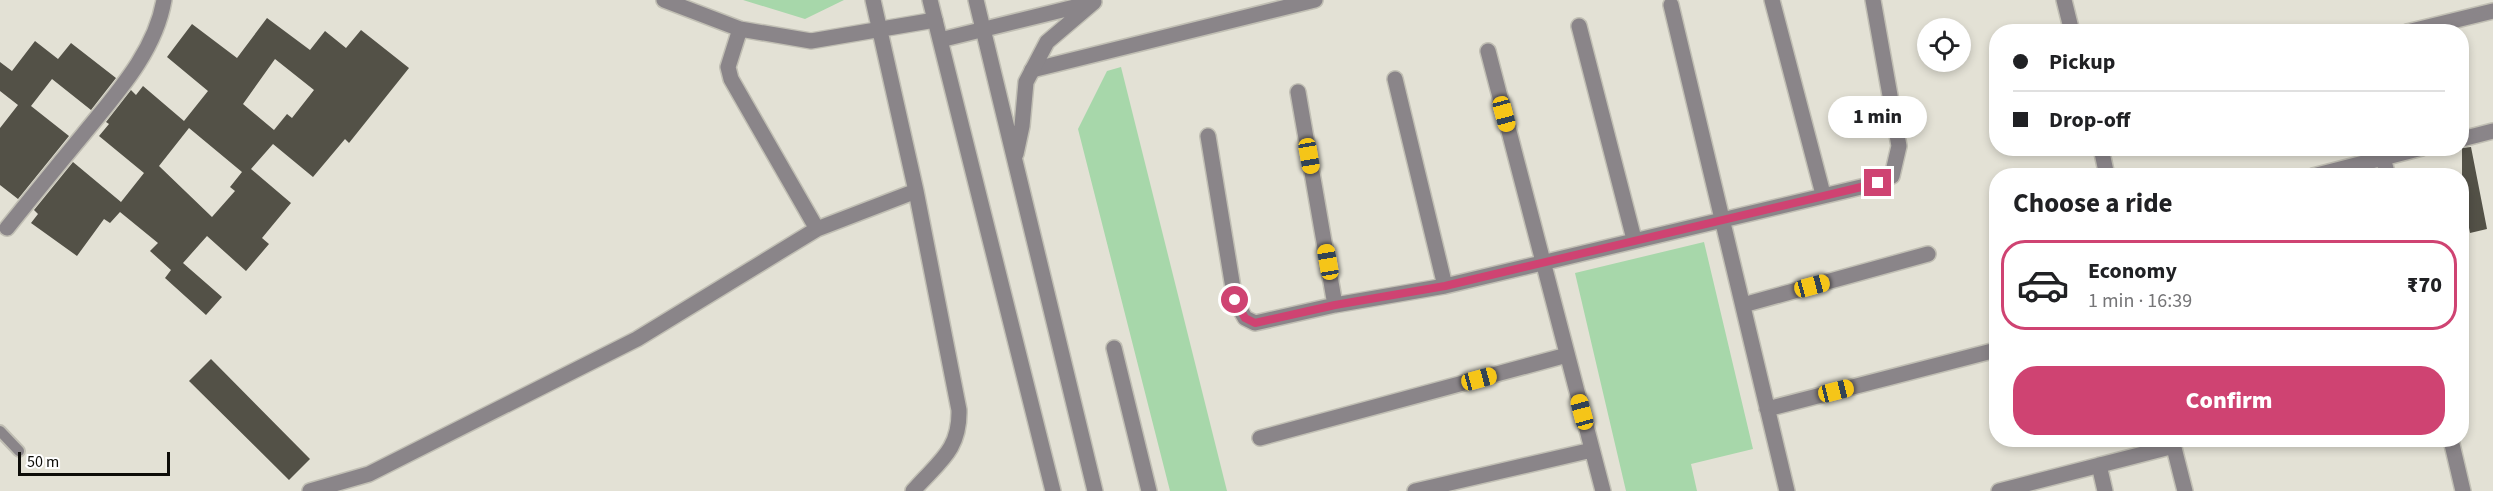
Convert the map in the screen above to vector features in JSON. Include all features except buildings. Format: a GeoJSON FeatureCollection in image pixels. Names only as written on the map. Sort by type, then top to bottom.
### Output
{"type":"FeatureCollection","features":[{"type":"Feature","properties":{"kind":"street"},"geometry":{"type":"LineString","coordinates":[[7,228],[124,84],[148,46],[161,17],[164,0]]}},
{"type":"Feature","properties":{"kind":"street"},"geometry":{"type":"LineString","coordinates":[[664,0],[740,29],[811,41],[935,20]]}},
{"type":"Feature","properties":{"kind":"street"},"geometry":{"type":"LineString","coordinates":[[873,0],[916,191],[959,410],[960,430],[948,453],[913,491]]}},
{"type":"Feature","properties":{"kind":"street"},"geometry":{"type":"LineString","coordinates":[[930,0],[1053,491]]}},
{"type":"Feature","properties":{"kind":"street"},"geometry":{"type":"LineString","coordinates":[[976,0],[1095,491]]}},
{"type":"Feature","properties":{"kind":"street"},"geometry":{"type":"LineString","coordinates":[[1032,70],[1315,0]]}},
{"type":"Feature","properties":{"kind":"street"},"geometry":{"type":"LineString","coordinates":[[1772,0],[1822,194]]}},
{"type":"Feature","properties":{"kind":"street"},"geometry":{"type":"LineString","coordinates":[[1208,136],[1239,310],[1245,318],[1255,323],[1335,305],[1445,286],[1822,194],[1878,183],[1892,176],[1899,146],[1872,0]]}},
{"type":"Feature","properties":{"kind":"street"},"geometry":{"type":"LineString","coordinates":[[2064,0],[2070,24]]}},
{"type":"Feature","properties":{"kind":"street"},"geometry":{"type":"LineString","coordinates":[[940,40],[1099,1]]}},
{"type":"Feature","properties":{"kind":"street"},"geometry":{"type":"LineString","coordinates":[[1015,159],[1022,126],[1026,81],[1047,42],[1099,1]]}},
{"type":"Feature","properties":{"kind":"street"},"geometry":{"type":"LineString","coordinates":[[1671,5],[1787,491]]}},
{"type":"Feature","properties":{"kind":"street"},"geometry":{"type":"LineString","coordinates":[[2440,24],[2493,11]]}},
{"type":"Feature","properties":{"kind":"street"},"geometry":{"type":"LineString","coordinates":[[1579,26],[1634,239]]}},
{"type":"Feature","properties":{"kind":"street"},"geometry":{"type":"LineString","coordinates":[[740,29],[728,68],[731,79],[817,230]]}},
{"type":"Feature","properties":{"kind":"street"},"geometry":{"type":"LineString","coordinates":[[1488,51],[1603,491]]}},
{"type":"Feature","properties":{"kind":"street"},"geometry":{"type":"LineString","coordinates":[[1395,79],[1445,286]]}},
{"type":"Feature","properties":{"kind":"street"},"geometry":{"type":"LineString","coordinates":[[1298,92],[1335,305]]}},
{"type":"Feature","properties":{"kind":"street"},"geometry":{"type":"LineString","coordinates":[[2469,137],[2493,131]]}},
{"type":"Feature","properties":{"kind":"street"},"geometry":{"type":"LineString","coordinates":[[2344,168],[2391,156]]}},
{"type":"Feature","properties":{"kind":"street"},"geometry":{"type":"LineString","coordinates":[[2383,158],[2386,168]]}},
{"type":"Feature","properties":{"kind":"street"},"geometry":{"type":"LineString","coordinates":[[310,491],[369,474],[637,339],[817,230],[916,191]]}},
{"type":"Feature","properties":{"kind":"street"},"geometry":{"type":"LineString","coordinates":[[1743,305],[1928,254]]}},
{"type":"Feature","properties":{"kind":"street"},"geometry":{"type":"LineString","coordinates":[[1114,348],[1149,491]]}},
{"type":"Feature","properties":{"kind":"street"},"geometry":{"type":"LineString","coordinates":[[1767,408],[1989,352]]}},
{"type":"Feature","properties":{"kind":"street"},"geometry":{"type":"LineString","coordinates":[[1260,438],[1567,355]]}},
{"type":"Feature","properties":{"kind":"street"},"geometry":{"type":"LineString","coordinates":[[1999,491],[2160,447]]}},
{"type":"Feature","properties":{"kind":"street"},"geometry":{"type":"LineString","coordinates":[[2174,447],[2185,491]]}},
{"type":"Feature","properties":{"kind":"street"},"geometry":{"type":"LineString","coordinates":[[2453,447],[2463,491]]}},
{"type":"Feature","properties":{"kind":"street"},"geometry":{"type":"LineString","coordinates":[[1415,491],[1592,450]]}},
{"type":"Feature","properties":{"kind":"street"},"geometry":{"type":"LineString","coordinates":[[2099,465],[2105,491]]}},
{"type":"Feature","properties":{"kind":"lane"},"geometry":{"type":"LineString","coordinates":[[0,431],[19,451]]}},
{"type":"Feature","properties":{"kind":"green space"},"geometry":{"type":"Polygon","coordinates":[[[743,0],[844,0],[805,19],[743,0]]]}},
{"type":"Feature","properties":{"kind":"green space"},"geometry":{"type":"Polygon","coordinates":[[[1121,67],[1227,491],[1170,491],[1078,129],[1107,71],[1121,67]]]}},
{"type":"Feature","properties":{"kind":"green space"},"geometry":{"type":"Polygon","coordinates":[[[1704,242],[1753,449],[1691,464],[1697,491],[1626,491],[1575,273],[1704,242]]]}},
{"type":"Feature","properties":{"kind":"route"},"geometry":{"type":"LineString","coordinates":[[1235,300],[1245,318],[1255,323],[1335,305],[1445,286],[1822,194],[1878,183]]}}]}
